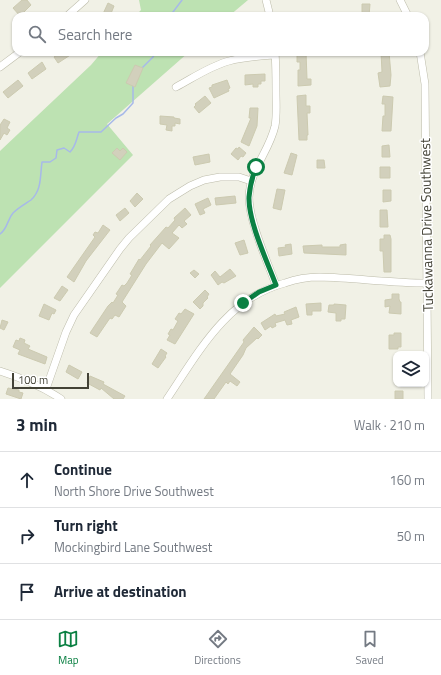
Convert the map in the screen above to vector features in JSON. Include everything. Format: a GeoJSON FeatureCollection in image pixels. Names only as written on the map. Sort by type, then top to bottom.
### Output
{"type":"FeatureCollection","features":[{"type":"Feature","properties":{"kind":"street"},"geometry":{"type":"LineString","coordinates":[[72,12],[85,0]]}},
{"type":"Feature","properties":{"kind":"street"},"geometry":{"type":"LineString","coordinates":[[266,0],[269,12]]}},
{"type":"Feature","properties":{"kind":"street"},"geometry":{"type":"LineString","coordinates":[[400,0],[406,12]]}},
{"type":"Feature","properties":{"kind":"street"},"geometry":{"type":"LineString","coordinates":[[0,67],[15,56]]}},
{"type":"Feature","properties":{"kind":"street"},"geometry":{"type":"LineString","coordinates":[[176,87],[210,68],[229,61],[258,56]]}},
{"type":"Feature","properties":{"kind":"street"},"geometry":{"type":"LineString","coordinates":[[275,56],[275,125],[270,141],[256,167],[251,181],[249,198],[252,219],[276,285]]}},
{"type":"Feature","properties":{"kind":"street","name":"Tuckawanna Drive Southwest"},"geometry":{"type":"LineString","coordinates":[[420,56],[424,84],[428,399]]}},
{"type":"Feature","properties":{"kind":"street"},"geometry":{"type":"LineString","coordinates":[[46,389],[66,332],[74,316],[129,238],[169,199],[190,186],[204,180],[220,177],[239,177],[251,181]]}},
{"type":"Feature","properties":{"kind":"street"},"geometry":{"type":"LineString","coordinates":[[166,399],[221,322],[245,301],[259,292],[296,279],[319,277],[427,283]]}},
{"type":"Feature","properties":{"kind":"street"},"geometry":{"type":"LineString","coordinates":[[0,371],[22,377],[46,389],[61,399]]}},
{"type":"Feature","properties":{"kind":"green space"},"geometry":{"type":"Polygon","coordinates":[[[139,0],[248,0],[234,12],[139,12],[141,10],[139,0]]]}},
{"type":"Feature","properties":{"kind":"green space"},"geometry":{"type":"Polygon","coordinates":[[[99,56],[184,56],[107,124],[133,155],[0,288],[0,151],[99,56]]]}},
{"type":"Feature","properties":{"kind":"building"},"geometry":{"type":"Polygon","coordinates":[[[22,0],[27,0],[31,5],[24,12],[16,12],[13,8],[22,0]]]}},
{"type":"Feature","properties":{"kind":"building"},"geometry":{"type":"Polygon","coordinates":[[[108,3],[114,6],[112,12],[104,12],[108,3]]]}},
{"type":"Feature","properties":{"kind":"building"},"geometry":{"type":"Polygon","coordinates":[[[362,4],[370,4],[369,12],[362,12],[362,4]]]}},
{"type":"Feature","properties":{"kind":"building"},"geometry":{"type":"Polygon","coordinates":[[[55,56],[69,56],[58,63],[54,57],[55,56]]]}},
{"type":"Feature","properties":{"kind":"building"},"geometry":{"type":"Polygon","coordinates":[[[297,56],[306,56],[307,79],[311,79],[311,85],[298,86],[298,70],[300,70],[300,62],[297,62],[297,56]]]}},
{"type":"Feature","properties":{"kind":"building"},"geometry":{"type":"Polygon","coordinates":[[[381,56],[389,56],[391,75],[390,86],[380,87],[378,73],[382,72],[381,56]]]}},
{"type":"Feature","properties":{"kind":"building"},"geometry":{"type":"Polygon","coordinates":[[[42,62],[46,69],[32,79],[28,73],[42,62]]]}},
{"type":"Feature","properties":{"kind":"building"},"geometry":{"type":"Polygon","coordinates":[[[135,65],[143,68],[135,87],[126,83],[135,65]]]}},
{"type":"Feature","properties":{"kind":"building"},"geometry":{"type":"Polygon","coordinates":[[[265,74],[265,81],[261,81],[261,84],[258,84],[258,87],[253,87],[253,84],[245,85],[245,75],[265,74]]]}},
{"type":"Feature","properties":{"kind":"building"},"geometry":{"type":"Polygon","coordinates":[[[18,80],[23,86],[8,98],[3,92],[18,80]]]}},
{"type":"Feature","properties":{"kind":"building"},"geometry":{"type":"Polygon","coordinates":[[[227,80],[230,88],[228,89],[229,91],[214,98],[209,88],[212,87],[212,85],[227,80]]]}},
{"type":"Feature","properties":{"kind":"building"},"geometry":{"type":"Polygon","coordinates":[[[306,95],[306,106],[310,106],[310,113],[307,113],[308,135],[307,140],[299,140],[297,96],[306,95]]]}},
{"type":"Feature","properties":{"kind":"building"},"geometry":{"type":"Polygon","coordinates":[[[205,96],[211,103],[199,113],[194,107],[196,105],[195,104],[205,96]]]}},
{"type":"Feature","properties":{"kind":"building"},"geometry":{"type":"Polygon","coordinates":[[[383,96],[393,97],[391,131],[382,131],[383,116],[385,116],[385,104],[382,104],[383,96]]]}},
{"type":"Feature","properties":{"kind":"building"},"geometry":{"type":"Polygon","coordinates":[[[250,108],[258,108],[257,126],[249,146],[241,142],[251,118],[249,118],[250,108]]]}},
{"type":"Feature","properties":{"kind":"building"},"geometry":{"type":"Polygon","coordinates":[[[160,116],[180,119],[180,124],[175,123],[175,126],[172,126],[172,131],[166,130],[167,125],[160,124],[160,116]]]}},
{"type":"Feature","properties":{"kind":"building"},"geometry":{"type":"Polygon","coordinates":[[[4,119],[10,122],[7,128],[10,130],[7,135],[4,133],[0,140],[0,125],[4,119]]]}},
{"type":"Feature","properties":{"kind":"building"},"geometry":{"type":"Polygon","coordinates":[[[389,145],[390,157],[382,157],[382,146],[389,145]]]}},
{"type":"Feature","properties":{"kind":"building"},"geometry":{"type":"Polygon","coordinates":[[[239,147],[246,153],[238,160],[231,154],[236,148],[238,149],[239,147]]]}},
{"type":"Feature","properties":{"kind":"building"},"geometry":{"type":"Polygon","coordinates":[[[117,148],[120,151],[123,148],[127,152],[120,160],[112,153],[117,148]]]}},
{"type":"Feature","properties":{"kind":"building"},"geometry":{"type":"Polygon","coordinates":[[[291,153],[297,155],[292,175],[284,173],[291,153]]]}},
{"type":"Feature","properties":{"kind":"building"},"geometry":{"type":"Polygon","coordinates":[[[209,154],[210,162],[195,165],[193,157],[209,154]]]}},
{"type":"Feature","properties":{"kind":"building"},"geometry":{"type":"Polygon","coordinates":[[[317,160],[324,160],[325,168],[317,168],[317,160]]]}},
{"type":"Feature","properties":{"kind":"building"},"geometry":{"type":"Polygon","coordinates":[[[380,167],[390,167],[390,178],[380,178],[380,167]]]}},
{"type":"Feature","properties":{"kind":"building"},"geometry":{"type":"Polygon","coordinates":[[[277,189],[285,190],[281,210],[273,208],[277,189]]]}},
{"type":"Feature","properties":{"kind":"building"},"geometry":{"type":"Polygon","coordinates":[[[383,190],[391,190],[391,201],[383,202],[383,190]]]}},
{"type":"Feature","properties":{"kind":"building"},"geometry":{"type":"Polygon","coordinates":[[[137,193],[143,199],[135,207],[130,201],[137,193]]]}},
{"type":"Feature","properties":{"kind":"building"},"geometry":{"type":"Polygon","coordinates":[[[235,196],[236,203],[216,205],[215,198],[235,196]]]}},
{"type":"Feature","properties":{"kind":"building"},"geometry":{"type":"Polygon","coordinates":[[[208,198],[211,205],[203,209],[205,213],[200,215],[195,204],[208,198]]]}},
{"type":"Feature","properties":{"kind":"building"},"geometry":{"type":"Polygon","coordinates":[[[125,208],[129,213],[120,221],[116,215],[125,208]]]}},
{"type":"Feature","properties":{"kind":"building"},"geometry":{"type":"Polygon","coordinates":[[[185,208],[191,215],[184,221],[187,224],[182,228],[179,225],[172,233],[179,238],[169,249],[162,243],[146,264],[122,302],[126,306],[119,317],[115,315],[112,319],[110,318],[97,337],[90,333],[108,306],[112,302],[113,303],[118,295],[116,294],[122,285],[124,286],[127,283],[132,275],[130,274],[139,259],[140,260],[151,246],[150,245],[166,227],[168,228],[175,220],[174,218],[185,208]]]}},
{"type":"Feature","properties":{"kind":"building"},"geometry":{"type":"Polygon","coordinates":[[[380,210],[387,210],[388,227],[380,227],[380,210]]]}},
{"type":"Feature","properties":{"kind":"building"},"geometry":{"type":"Polygon","coordinates":[[[103,225],[110,230],[86,261],[74,282],[67,277],[95,237],[93,235],[95,232],[98,233],[103,225]]]}},
{"type":"Feature","properties":{"kind":"building"},"geometry":{"type":"Polygon","coordinates":[[[384,235],[390,235],[391,239],[391,272],[384,272],[383,251],[380,251],[380,239],[384,239],[384,235]]]}},
{"type":"Feature","properties":{"kind":"building"},"geometry":{"type":"Polygon","coordinates":[[[244,240],[248,253],[240,255],[235,243],[244,240]]]}},
{"type":"Feature","properties":{"kind":"building"},"geometry":{"type":"Polygon","coordinates":[[[291,244],[292,254],[279,256],[278,248],[286,247],[285,245],[291,244]]]}},
{"type":"Feature","properties":{"kind":"building"},"geometry":{"type":"Polygon","coordinates":[[[346,244],[346,255],[304,253],[303,246],[322,245],[322,247],[340,247],[340,245],[346,244]]]}},
{"type":"Feature","properties":{"kind":"building"},"geometry":{"type":"Polygon","coordinates":[[[230,269],[236,276],[218,285],[211,275],[215,271],[220,277],[230,269]]]}},
{"type":"Feature","properties":{"kind":"building"},"geometry":{"type":"Polygon","coordinates":[[[194,270],[199,274],[195,278],[190,273],[194,270]]]}},
{"type":"Feature","properties":{"kind":"building"},"geometry":{"type":"Polygon","coordinates":[[[62,286],[68,290],[60,301],[54,298],[62,286]]]}},
{"type":"Feature","properties":{"kind":"building"},"geometry":{"type":"Polygon","coordinates":[[[205,290],[209,294],[207,297],[208,298],[200,309],[193,302],[205,290]]]}},
{"type":"Feature","properties":{"kind":"building"},"geometry":{"type":"Polygon","coordinates":[[[392,294],[399,294],[401,314],[389,313],[390,306],[385,307],[385,300],[392,299],[392,294]]]}},
{"type":"Feature","properties":{"kind":"building"},"geometry":{"type":"Polygon","coordinates":[[[321,303],[321,311],[312,311],[312,315],[307,315],[306,304],[321,303]]]}},
{"type":"Feature","properties":{"kind":"building"},"geometry":{"type":"Polygon","coordinates":[[[44,304],[56,310],[54,314],[52,313],[49,320],[39,316],[44,304]]]}},
{"type":"Feature","properties":{"kind":"building"},"geometry":{"type":"Polygon","coordinates":[[[329,305],[346,305],[345,319],[336,321],[336,313],[328,312],[329,305]]]}},
{"type":"Feature","properties":{"kind":"building"},"geometry":{"type":"Polygon","coordinates":[[[296,307],[299,317],[291,320],[292,324],[287,325],[285,320],[275,323],[276,326],[272,328],[271,326],[265,330],[261,323],[275,314],[276,316],[285,314],[284,312],[296,307]]]}},
{"type":"Feature","properties":{"kind":"building"},"geometry":{"type":"Polygon","coordinates":[[[185,309],[194,314],[175,344],[167,340],[170,335],[168,334],[171,329],[173,330],[178,321],[175,319],[179,313],[181,314],[185,309]]]}},
{"type":"Feature","properties":{"kind":"building"},"geometry":{"type":"Polygon","coordinates":[[[2,320],[8,322],[4,330],[0,328],[2,320]]]}},
{"type":"Feature","properties":{"kind":"building"},"geometry":{"type":"Polygon","coordinates":[[[254,327],[262,335],[246,348],[230,374],[240,382],[237,386],[230,381],[228,384],[226,382],[214,399],[204,399],[244,342],[243,340],[254,327]]]}},
{"type":"Feature","properties":{"kind":"building"},"geometry":{"type":"Polygon","coordinates":[[[394,333],[401,333],[401,347],[398,347],[398,349],[389,349],[389,335],[394,335],[394,333]]]}},
{"type":"Feature","properties":{"kind":"building"},"geometry":{"type":"Polygon","coordinates":[[[20,338],[25,340],[24,343],[30,346],[28,349],[47,357],[45,364],[18,354],[20,350],[13,347],[16,340],[19,341],[20,338]]]}},
{"type":"Feature","properties":{"kind":"building"},"geometry":{"type":"Polygon","coordinates":[[[161,349],[167,353],[165,356],[166,357],[158,368],[152,364],[161,349]]]}},
{"type":"Feature","properties":{"kind":"building"},"geometry":{"type":"Polygon","coordinates":[[[69,365],[82,372],[78,379],[66,372],[69,365]]]}},
{"type":"Feature","properties":{"kind":"building"},"geometry":{"type":"Polygon","coordinates":[[[90,376],[104,382],[103,384],[125,396],[123,399],[114,399],[101,388],[100,390],[87,383],[90,376]]]}},
{"type":"Feature","properties":{"kind":"building"},"geometry":{"type":"Polygon","coordinates":[[[8,388],[19,390],[19,392],[23,393],[21,399],[6,394],[8,388]]]}},
{"type":"Feature","properties":{"kind":"building"},"geometry":{"type":"Polygon","coordinates":[[[395,391],[403,391],[403,399],[395,399],[395,391]]]}},
{"type":"Feature","properties":{"kind":"waterway"},"geometry":{"type":"LineString","coordinates":[[173,12],[182,0]]}},
{"type":"Feature","properties":{"kind":"waterway"},"geometry":{"type":"LineString","coordinates":[[141,69],[153,56]]}},
{"type":"Feature","properties":{"kind":"waterway"},"geometry":{"type":"LineString","coordinates":[[0,234],[5,229],[13,213],[35,196],[39,187],[42,162],[50,162],[56,158],[57,150],[64,148],[70,152],[75,145],[79,132],[101,132],[116,118],[123,114],[133,103],[133,85]]}},
{"type":"Feature","properties":{"kind":"route"},"geometry":{"type":"LineString","coordinates":[[243,303],[259,292],[276,285],[252,219],[249,198],[251,181],[256,167]]}}]}
